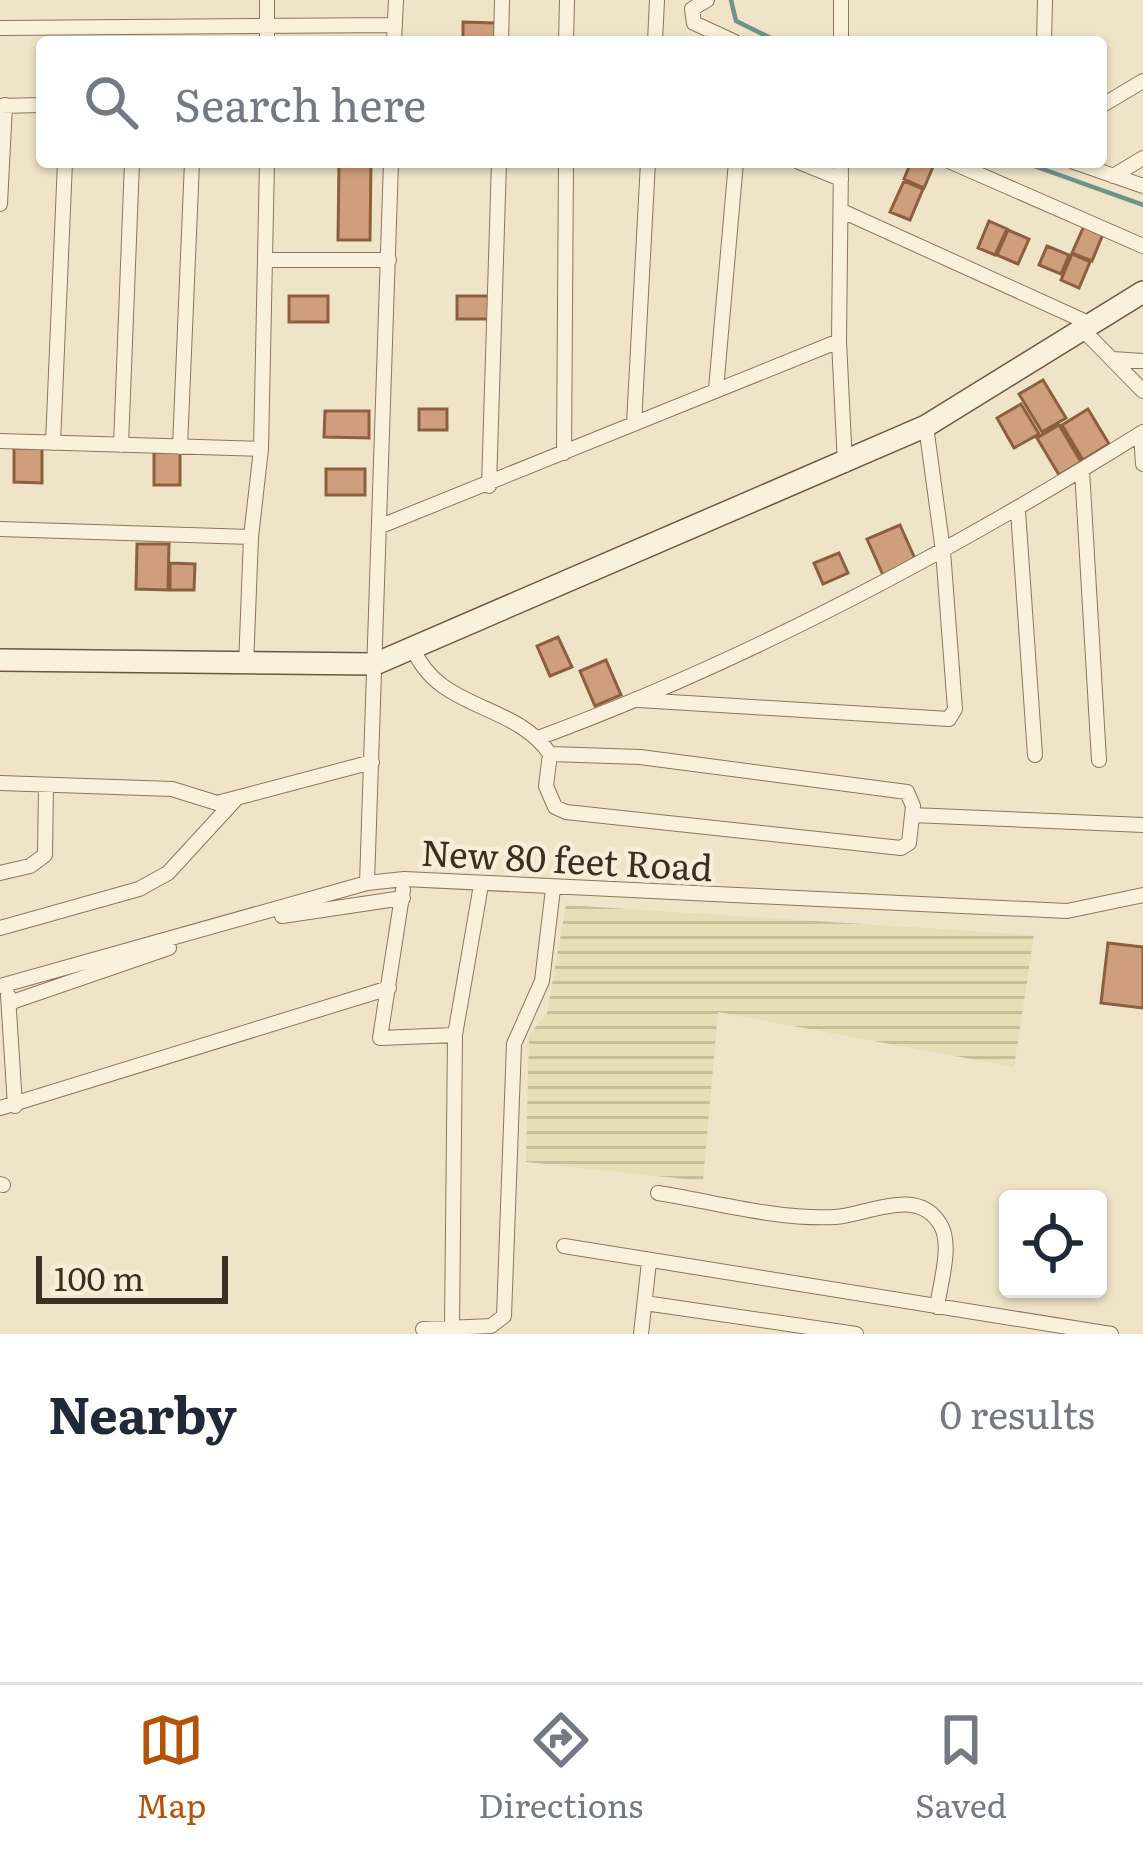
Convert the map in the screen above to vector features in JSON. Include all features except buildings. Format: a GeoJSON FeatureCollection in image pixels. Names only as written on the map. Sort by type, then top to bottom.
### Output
{"type":"FeatureCollection","features":[{"type":"Feature","properties":{"kind":"street"},"geometry":{"type":"LineString","coordinates":[[267,0],[267,34]]}},
{"type":"Feature","properties":{"kind":"street"},"geometry":{"type":"LineString","coordinates":[[394,36],[396,0]]}},
{"type":"Feature","properties":{"kind":"street"},"geometry":{"type":"LineString","coordinates":[[501,36],[502,0]]}},
{"type":"Feature","properties":{"kind":"street"},"geometry":{"type":"LineString","coordinates":[[566,36],[567,0]]}},
{"type":"Feature","properties":{"kind":"street"},"geometry":{"type":"LineString","coordinates":[[655,36],[657,0]]}},
{"type":"Feature","properties":{"kind":"street"},"geometry":{"type":"LineString","coordinates":[[707,0],[692,10],[694,23],[722,36]]}},
{"type":"Feature","properties":{"kind":"street"},"geometry":{"type":"LineString","coordinates":[[841,0],[841,36]]}},
{"type":"Feature","properties":{"kind":"street"},"geometry":{"type":"LineString","coordinates":[[1044,36],[1045,0]]}},
{"type":"Feature","properties":{"kind":"street"},"geometry":{"type":"LineString","coordinates":[[0,28],[267,34],[395,25]]}},
{"type":"Feature","properties":{"kind":"street"},"geometry":{"type":"LineString","coordinates":[[1107,102],[1143,81]]}},
{"type":"Feature","properties":{"kind":"street"},"geometry":{"type":"LineString","coordinates":[[0,203],[2,106],[36,105]]}},
{"type":"Feature","properties":{"kind":"street"},"geometry":{"type":"LineString","coordinates":[[1113,176],[1143,158]]}},
{"type":"Feature","properties":{"kind":"street"},"geometry":{"type":"LineString","coordinates":[[53,443],[64,168]]}},
{"type":"Feature","properties":{"kind":"street"},"geometry":{"type":"LineString","coordinates":[[121,445],[132,168]]}},
{"type":"Feature","properties":{"kind":"street"},"geometry":{"type":"LineString","coordinates":[[180,447],[192,168]]}},
{"type":"Feature","properties":{"kind":"street"},"geometry":{"type":"LineString","coordinates":[[246,666],[250,537],[260,449],[267,168]]}},
{"type":"Feature","properties":{"kind":"street"},"geometry":{"type":"LineString","coordinates":[[367,884],[391,168]]}},
{"type":"Feature","properties":{"kind":"street"},"geometry":{"type":"LineString","coordinates":[[489,486],[499,168]]}},
{"type":"Feature","properties":{"kind":"street"},"geometry":{"type":"LineString","coordinates":[[564,453],[566,168]]}},
{"type":"Feature","properties":{"kind":"street"},"geometry":{"type":"LineString","coordinates":[[634,424],[648,168]]}},
{"type":"Feature","properties":{"kind":"street"},"geometry":{"type":"LineString","coordinates":[[716,389],[735,168]]}},
{"type":"Feature","properties":{"kind":"street"},"geometry":{"type":"LineString","coordinates":[[814,168],[841,179]]}},
{"type":"Feature","properties":{"kind":"street"},"geometry":{"type":"LineString","coordinates":[[841,168],[839,340],[845,464]]}},
{"type":"Feature","properties":{"kind":"street"},"geometry":{"type":"LineString","coordinates":[[965,168],[1143,247]]}},
{"type":"Feature","properties":{"kind":"street"},"geometry":{"type":"LineString","coordinates":[[1091,168],[1143,186]]}},
{"type":"Feature","properties":{"kind":"street"},"geometry":{"type":"LineString","coordinates":[[842,211],[1089,328],[1143,391]]}},
{"type":"Feature","properties":{"kind":"street"},"geometry":{"type":"LineString","coordinates":[[265,260],[388,260]]}},
{"type":"Feature","properties":{"kind":"street"},"geometry":{"type":"LineString","coordinates":[[0,660],[376,664],[926,426],[1139,298]]}},
{"type":"Feature","properties":{"kind":"street"},"geometry":{"type":"LineString","coordinates":[[381,526],[839,340]]}},
{"type":"Feature","properties":{"kind":"street"},"geometry":{"type":"LineString","coordinates":[[1113,358],[1143,361]]}},
{"type":"Feature","properties":{"kind":"street"},"geometry":{"type":"LineString","coordinates":[[635,700],[949,718],[955,709],[943,550],[926,426]]}},
{"type":"Feature","properties":{"kind":"street"},"geometry":{"type":"LineString","coordinates":[[1142,432],[1143,464]]}},
{"type":"Feature","properties":{"kind":"street"},"geometry":{"type":"LineString","coordinates":[[538,738],[635,700],[943,550],[1018,511],[1142,432]]}},
{"type":"Feature","properties":{"kind":"street"},"geometry":{"type":"LineString","coordinates":[[0,441],[260,449]]}},
{"type":"Feature","properties":{"kind":"street"},"geometry":{"type":"LineString","coordinates":[[1082,470],[1099,760]]}},
{"type":"Feature","properties":{"kind":"street"},"geometry":{"type":"LineString","coordinates":[[1018,511],[1035,755]]}},
{"type":"Feature","properties":{"kind":"street"},"geometry":{"type":"LineString","coordinates":[[0,530],[250,537]]}},
{"type":"Feature","properties":{"kind":"street"},"geometry":{"type":"LineString","coordinates":[[413,648],[433,683],[538,738],[550,754],[546,786],[555,807],[566,812],[901,848],[909,843],[912,798],[900,791],[640,757],[550,754]]}},
{"type":"Feature","properties":{"kind":"street"},"geometry":{"type":"LineString","coordinates":[[0,784],[172,789],[203,801],[236,800],[371,762]]}},
{"type":"Feature","properties":{"kind":"street"},"geometry":{"type":"LineString","coordinates":[[0,873],[30,866],[45,855],[46,785]]}},
{"type":"Feature","properties":{"kind":"street"},"geometry":{"type":"LineString","coordinates":[[0,928],[116,896],[168,873],[236,800]]}},
{"type":"Feature","properties":{"kind":"street"},"geometry":{"type":"LineString","coordinates":[[912,815],[1143,825]]}},
{"type":"Feature","properties":{"kind":"street"},"geometry":{"type":"LineString","coordinates":[[404,879],[380,1038],[455,1035]]}},
{"type":"Feature","properties":{"kind":"street","name":"New 80 feet Road"},"geometry":{"type":"LineString","coordinates":[[3,985],[367,884],[404,879],[1067,911],[1143,896]]}},
{"type":"Feature","properties":{"kind":"street"},"geometry":{"type":"LineString","coordinates":[[452,1328],[455,1035],[481,885]]}},
{"type":"Feature","properties":{"kind":"street"},"geometry":{"type":"LineString","coordinates":[[423,1329],[496,1329],[504,1316],[514,1044],[542,981],[554,889]]}},
{"type":"Feature","properties":{"kind":"street"},"geometry":{"type":"LineString","coordinates":[[9,1003],[261,921],[339,904],[403,898]]}},
{"type":"Feature","properties":{"kind":"street"},"geometry":{"type":"LineString","coordinates":[[3,985],[9,1003],[8,1107],[389,988]]}},
{"type":"Feature","properties":{"kind":"street"},"geometry":{"type":"LineString","coordinates":[[658,1192],[826,1217],[888,1203],[926,1212],[937,1218],[946,1237],[937,1307]]}},
{"type":"Feature","properties":{"kind":"street"},"geometry":{"type":"LineString","coordinates":[[564,1246],[937,1307],[1039,1329],[1111,1334]]}},
{"type":"Feature","properties":{"kind":"street"},"geometry":{"type":"LineString","coordinates":[[641,1334],[649,1262]]}},
{"type":"Feature","properties":{"kind":"street"},"geometry":{"type":"LineString","coordinates":[[644,1304],[856,1334]]}},
{"type":"Feature","properties":{"kind":"shaded area"},"geometry":{"type":"Polygon","coordinates":[[[566,905],[1034,935],[1014,1067],[718,1012],[703,1181],[526,1162],[529,1035],[547,1013],[566,905]]]}},
{"type":"Feature","properties":{"kind":"waterway"},"geometry":{"type":"LineString","coordinates":[[731,0],[736,21],[767,36]]}},
{"type":"Feature","properties":{"kind":"waterway"},"geometry":{"type":"LineString","coordinates":[[1040,168],[1143,205]]}}]}
